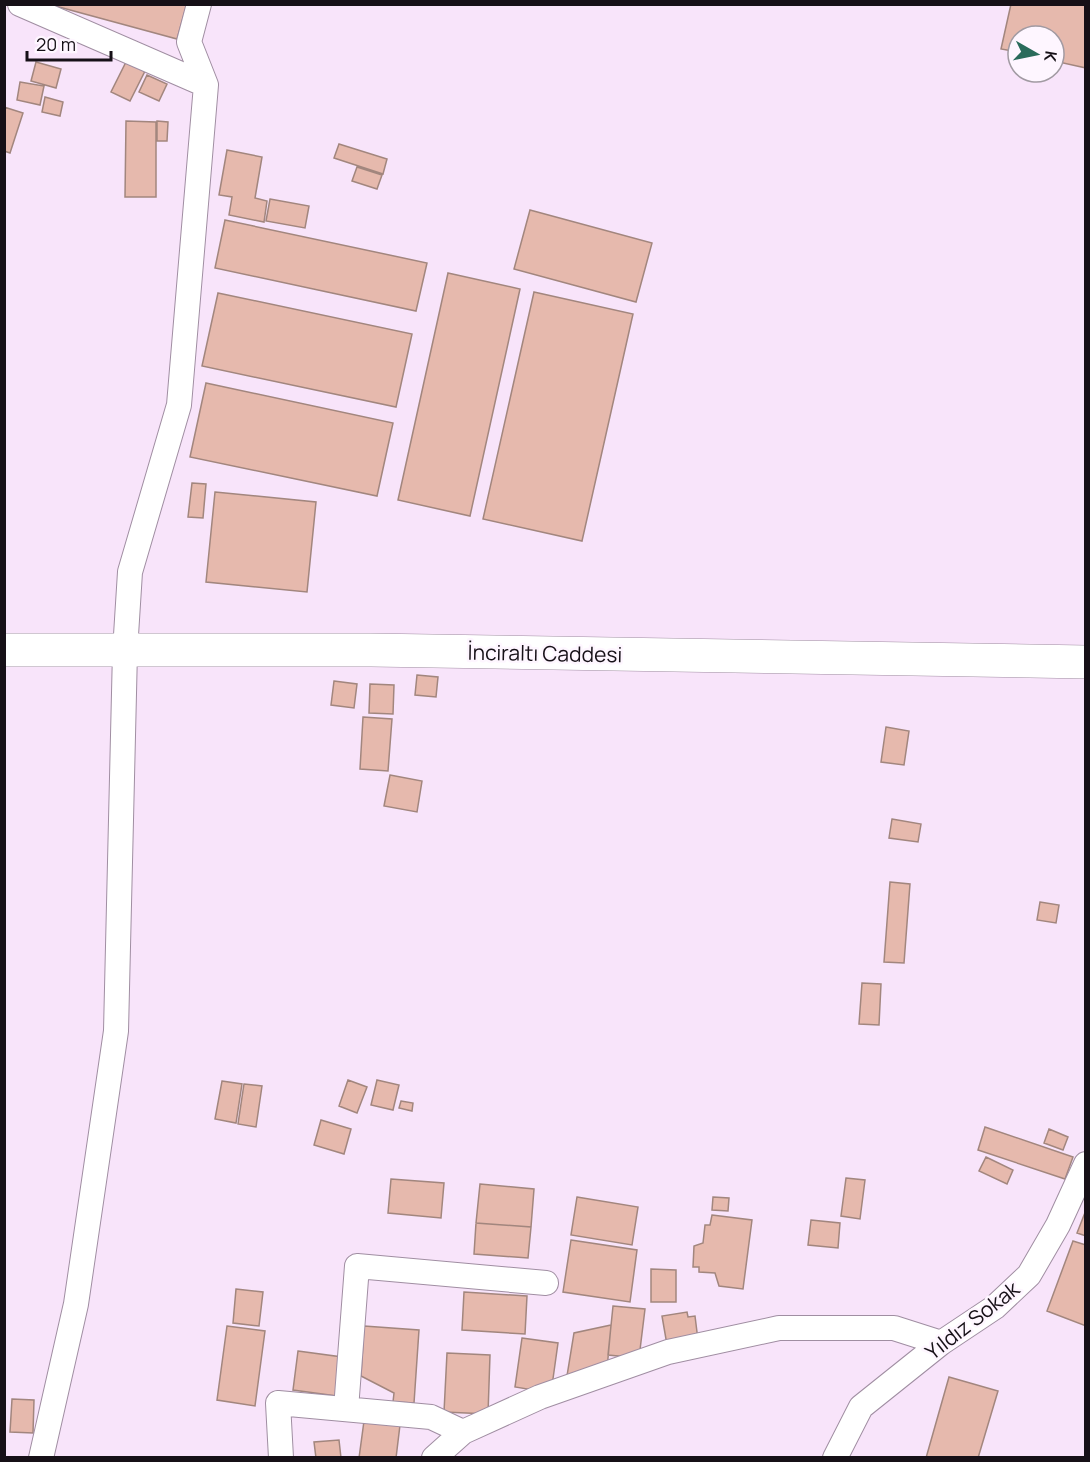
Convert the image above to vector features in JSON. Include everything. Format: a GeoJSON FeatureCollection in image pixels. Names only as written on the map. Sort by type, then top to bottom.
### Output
{"type":"FeatureCollection","features":[{"type":"Feature","properties":{"kind":"main road","name":"İnciraltı Caddesi"},"geometry":{"type":"LineString","coordinates":[[4,650],[371,650],[1086,662]]}},
{"type":"Feature","properties":{"kind":"street"},"geometry":{"type":"LineString","coordinates":[[20,4],[206,85]]}},
{"type":"Feature","properties":{"kind":"street"},"geometry":{"type":"LineString","coordinates":[[41,1458],[76,1304],[116,1031],[125,651],[130,572],[179,405],[206,85],[189,42],[199,4]]}},
{"type":"Feature","properties":{"kind":"street","name":"Yıldız Sokak"},"geometry":{"type":"LineString","coordinates":[[835,1458],[861,1407],[941,1343],[995,1307],[1029,1275],[1058,1225],[1086,1164]]}},
{"type":"Feature","properties":{"kind":"street"},"geometry":{"type":"LineString","coordinates":[[346,1409],[357,1266],[546,1283]]}},
{"type":"Feature","properties":{"kind":"street"},"geometry":{"type":"LineString","coordinates":[[434,1458],[463,1432],[540,1397],[668,1352],[779,1328],[894,1328],[941,1343]]}},
{"type":"Feature","properties":{"kind":"street"},"geometry":{"type":"LineString","coordinates":[[281,1458],[278,1403],[431,1417],[463,1432]]}},
{"type":"Feature","properties":{"kind":"building"},"geometry":{"type":"Polygon","coordinates":[[[48,4],[187,4],[177,39],[48,4]]]}},
{"type":"Feature","properties":{"kind":"building"},"geometry":{"type":"Polygon","coordinates":[[[1011,4],[1086,4],[1086,68],[1066,64],[1066,24],[1007,24],[1011,4]]]}},
{"type":"Feature","properties":{"kind":"building"},"geometry":{"type":"Polygon","coordinates":[[[1006,26],[1006,50],[1001,49],[1006,26]]]}},
{"type":"Feature","properties":{"kind":"building"},"geometry":{"type":"Polygon","coordinates":[[[127,60],[146,69],[130,101],[111,92],[127,60]]]}},
{"type":"Feature","properties":{"kind":"building"},"geometry":{"type":"Polygon","coordinates":[[[36,62],[61,69],[56,88],[31,81],[36,62]]]}},
{"type":"Feature","properties":{"kind":"building"},"geometry":{"type":"Polygon","coordinates":[[[147,75],[167,84],[159,101],[139,92],[147,75]]]}},
{"type":"Feature","properties":{"kind":"building"},"geometry":{"type":"Polygon","coordinates":[[[20,82],[44,86],[40,105],[17,100],[20,82]]]}},
{"type":"Feature","properties":{"kind":"building"},"geometry":{"type":"Polygon","coordinates":[[[45,97],[63,102],[60,116],[42,112],[45,97]]]}},
{"type":"Feature","properties":{"kind":"building"},"geometry":{"type":"Polygon","coordinates":[[[4,107],[23,113],[10,153],[4,151],[4,107]]]}},
{"type":"Feature","properties":{"kind":"building"},"geometry":{"type":"Polygon","coordinates":[[[126,121],[156,122],[156,197],[125,197],[126,121]]]}},
{"type":"Feature","properties":{"kind":"building"},"geometry":{"type":"Polygon","coordinates":[[[157,121],[168,122],[167,141],[157,141],[157,121]]]}},
{"type":"Feature","properties":{"kind":"building"},"geometry":{"type":"Polygon","coordinates":[[[339,144],[387,159],[383,174],[334,158],[339,144]]]}},
{"type":"Feature","properties":{"kind":"building"},"geometry":{"type":"Polygon","coordinates":[[[227,150],[262,157],[255,198],[267,201],[264,222],[229,215],[232,197],[219,195],[227,150]]]}},
{"type":"Feature","properties":{"kind":"building"},"geometry":{"type":"Polygon","coordinates":[[[357,167],[382,175],[377,189],[352,181],[357,167]]]}},
{"type":"Feature","properties":{"kind":"building"},"geometry":{"type":"Polygon","coordinates":[[[270,199],[309,206],[305,228],[266,221],[270,199]]]}},
{"type":"Feature","properties":{"kind":"building"},"geometry":{"type":"Polygon","coordinates":[[[530,210],[652,243],[636,302],[514,269],[530,210]]]}},
{"type":"Feature","properties":{"kind":"building"},"geometry":{"type":"Polygon","coordinates":[[[225,220],[427,263],[416,311],[215,268],[225,220]]]}},
{"type":"Feature","properties":{"kind":"building"},"geometry":{"type":"Polygon","coordinates":[[[448,273],[520,289],[470,516],[398,500],[448,273]]]}},
{"type":"Feature","properties":{"kind":"building"},"geometry":{"type":"Polygon","coordinates":[[[534,292],[633,314],[582,541],[483,519],[534,292]]]}},
{"type":"Feature","properties":{"kind":"building"},"geometry":{"type":"Polygon","coordinates":[[[218,293],[412,334],[396,407],[202,366],[218,293]]]}},
{"type":"Feature","properties":{"kind":"building"},"geometry":{"type":"Polygon","coordinates":[[[206,383],[393,423],[377,496],[190,457],[206,383]]]}},
{"type":"Feature","properties":{"kind":"building"},"geometry":{"type":"Polygon","coordinates":[[[192,483],[206,484],[203,518],[188,517],[192,483]]]}},
{"type":"Feature","properties":{"kind":"building"},"geometry":{"type":"Polygon","coordinates":[[[215,492],[316,502],[307,592],[206,582],[215,492]]]}},
{"type":"Feature","properties":{"kind":"building"},"geometry":{"type":"Polygon","coordinates":[[[417,675],[438,677],[436,697],[415,695],[417,675]]]}},
{"type":"Feature","properties":{"kind":"building"},"geometry":{"type":"Polygon","coordinates":[[[334,681],[357,684],[354,708],[331,705],[334,681]]]}},
{"type":"Feature","properties":{"kind":"building"},"geometry":{"type":"Polygon","coordinates":[[[370,684],[394,685],[393,714],[369,713],[370,684]]]}},
{"type":"Feature","properties":{"kind":"building"},"geometry":{"type":"Polygon","coordinates":[[[363,717],[392,719],[388,771],[360,769],[363,717]]]}},
{"type":"Feature","properties":{"kind":"building"},"geometry":{"type":"Polygon","coordinates":[[[886,727],[909,731],[904,765],[881,762],[886,727]]]}},
{"type":"Feature","properties":{"kind":"building"},"geometry":{"type":"Polygon","coordinates":[[[390,775],[422,781],[417,812],[384,806],[390,775]]]}},
{"type":"Feature","properties":{"kind":"building"},"geometry":{"type":"Polygon","coordinates":[[[892,819],[921,824],[918,842],[889,838],[892,819]]]}},
{"type":"Feature","properties":{"kind":"building"},"geometry":{"type":"Polygon","coordinates":[[[890,882],[910,884],[904,963],[884,962],[890,882]]]}},
{"type":"Feature","properties":{"kind":"building"},"geometry":{"type":"Polygon","coordinates":[[[1040,902],[1059,905],[1056,923],[1037,920],[1040,902]]]}},
{"type":"Feature","properties":{"kind":"building"},"geometry":{"type":"Polygon","coordinates":[[[862,983],[881,984],[879,1025],[859,1024],[862,983]]]}},
{"type":"Feature","properties":{"kind":"building"},"geometry":{"type":"Polygon","coordinates":[[[348,1080],[367,1087],[357,1113],[339,1106],[348,1080]]]}},
{"type":"Feature","properties":{"kind":"building"},"geometry":{"type":"Polygon","coordinates":[[[377,1080],[399,1085],[393,1110],[371,1105],[377,1080]]]}},
{"type":"Feature","properties":{"kind":"building"},"geometry":{"type":"Polygon","coordinates":[[[222,1081],[242,1084],[236,1123],[215,1119],[222,1081]]]}},
{"type":"Feature","properties":{"kind":"building"},"geometry":{"type":"Polygon","coordinates":[[[244,1084],[262,1086],[256,1127],[238,1124],[244,1084]]]}},
{"type":"Feature","properties":{"kind":"building"},"geometry":{"type":"Polygon","coordinates":[[[401,1101],[413,1103],[412,1111],[399,1108],[401,1101]]]}},
{"type":"Feature","properties":{"kind":"building"},"geometry":{"type":"Polygon","coordinates":[[[321,1120],[351,1129],[344,1154],[314,1145],[321,1120]]]}},
{"type":"Feature","properties":{"kind":"building"},"geometry":{"type":"Polygon","coordinates":[[[985,1127],[1073,1157],[1065,1179],[978,1150],[985,1127]]]}},
{"type":"Feature","properties":{"kind":"building"},"geometry":{"type":"Polygon","coordinates":[[[1049,1129],[1068,1137],[1063,1150],[1044,1143],[1049,1129]]]}},
{"type":"Feature","properties":{"kind":"building"},"geometry":{"type":"Polygon","coordinates":[[[986,1157],[1013,1170],[1007,1184],[979,1171],[986,1157]]]}},
{"type":"Feature","properties":{"kind":"building"},"geometry":{"type":"Polygon","coordinates":[[[846,1178],[865,1180],[860,1219],[841,1216],[846,1178]]]}},
{"type":"Feature","properties":{"kind":"building"},"geometry":{"type":"Polygon","coordinates":[[[391,1179],[444,1183],[441,1218],[388,1213],[391,1179]]]}},
{"type":"Feature","properties":{"kind":"building"},"geometry":{"type":"Polygon","coordinates":[[[480,1184],[534,1189],[531,1227],[476,1223],[480,1184]]]}},
{"type":"Feature","properties":{"kind":"building"},"geometry":{"type":"Polygon","coordinates":[[[577,1197],[638,1207],[632,1245],[571,1235],[577,1197]]]}},
{"type":"Feature","properties":{"kind":"building"},"geometry":{"type":"Polygon","coordinates":[[[713,1197],[729,1198],[728,1211],[712,1210],[713,1197]]]}},
{"type":"Feature","properties":{"kind":"building"},"geometry":{"type":"Polygon","coordinates":[[[1086,1210],[1086,1236],[1077,1233],[1086,1210]]]}},
{"type":"Feature","properties":{"kind":"building"},"geometry":{"type":"Polygon","coordinates":[[[712,1215],[752,1220],[743,1289],[719,1286],[715,1273],[699,1272],[699,1267],[693,1267],[694,1246],[703,1243],[705,1225],[710,1225],[712,1215]]]}},
{"type":"Feature","properties":{"kind":"building"},"geometry":{"type":"Polygon","coordinates":[[[811,1220],[840,1223],[838,1248],[808,1245],[811,1220]]]}},
{"type":"Feature","properties":{"kind":"building"},"geometry":{"type":"Polygon","coordinates":[[[476,1223],[531,1227],[528,1258],[474,1254],[476,1223]]]}},
{"type":"Feature","properties":{"kind":"building"},"geometry":{"type":"Polygon","coordinates":[[[571,1240],[637,1250],[630,1302],[563,1292],[571,1240]]]}},
{"type":"Feature","properties":{"kind":"building"},"geometry":{"type":"Polygon","coordinates":[[[1073,1241],[1086,1245],[1086,1326],[1047,1311],[1073,1241]]]}},
{"type":"Feature","properties":{"kind":"building"},"geometry":{"type":"Polygon","coordinates":[[[651,1269],[676,1270],[676,1302],[651,1302],[651,1269]]]}},
{"type":"Feature","properties":{"kind":"building"},"geometry":{"type":"Polygon","coordinates":[[[236,1289],[263,1292],[259,1326],[233,1323],[236,1289]]]}},
{"type":"Feature","properties":{"kind":"building"},"geometry":{"type":"Polygon","coordinates":[[[464,1292],[527,1296],[525,1334],[462,1330],[464,1292]]]}},
{"type":"Feature","properties":{"kind":"building"},"geometry":{"type":"Polygon","coordinates":[[[613,1306],[645,1309],[639,1358],[608,1355],[613,1306]]]}},
{"type":"Feature","properties":{"kind":"building"},"geometry":{"type":"Polygon","coordinates":[[[687,1312],[688,1317],[695,1316],[698,1340],[667,1345],[662,1316],[687,1312]]]}},
{"type":"Feature","properties":{"kind":"building"},"geometry":{"type":"Polygon","coordinates":[[[611,1325],[607,1369],[566,1382],[574,1333],[611,1325]]]}},
{"type":"Feature","properties":{"kind":"building"},"geometry":{"type":"Polygon","coordinates":[[[227,1326],[265,1331],[255,1406],[217,1400],[227,1326]]]}},
{"type":"Feature","properties":{"kind":"building"},"geometry":{"type":"Polygon","coordinates":[[[364,1326],[419,1330],[414,1403],[393,1402],[394,1393],[361,1376],[364,1326]]]}},
{"type":"Feature","properties":{"kind":"building"},"geometry":{"type":"Polygon","coordinates":[[[522,1338],[558,1343],[551,1393],[515,1387],[522,1338]]]}},
{"type":"Feature","properties":{"kind":"building"},"geometry":{"type":"Polygon","coordinates":[[[298,1351],[342,1357],[337,1396],[293,1390],[298,1351]]]}},
{"type":"Feature","properties":{"kind":"building"},"geometry":{"type":"Polygon","coordinates":[[[447,1353],[490,1355],[488,1414],[444,1412],[447,1353]]]}},
{"type":"Feature","properties":{"kind":"building"},"geometry":{"type":"Polygon","coordinates":[[[949,1377],[998,1391],[978,1458],[926,1458],[949,1377]]]}},
{"type":"Feature","properties":{"kind":"building"},"geometry":{"type":"Polygon","coordinates":[[[12,1399],[34,1400],[33,1433],[10,1432],[12,1399]]]}},
{"type":"Feature","properties":{"kind":"building"},"geometry":{"type":"Polygon","coordinates":[[[364,1421],[400,1425],[396,1458],[359,1458],[364,1421]]]}},
{"type":"Feature","properties":{"kind":"building"},"geometry":{"type":"Polygon","coordinates":[[[339,1440],[341,1458],[316,1458],[314,1442],[339,1440]]]}}]}
